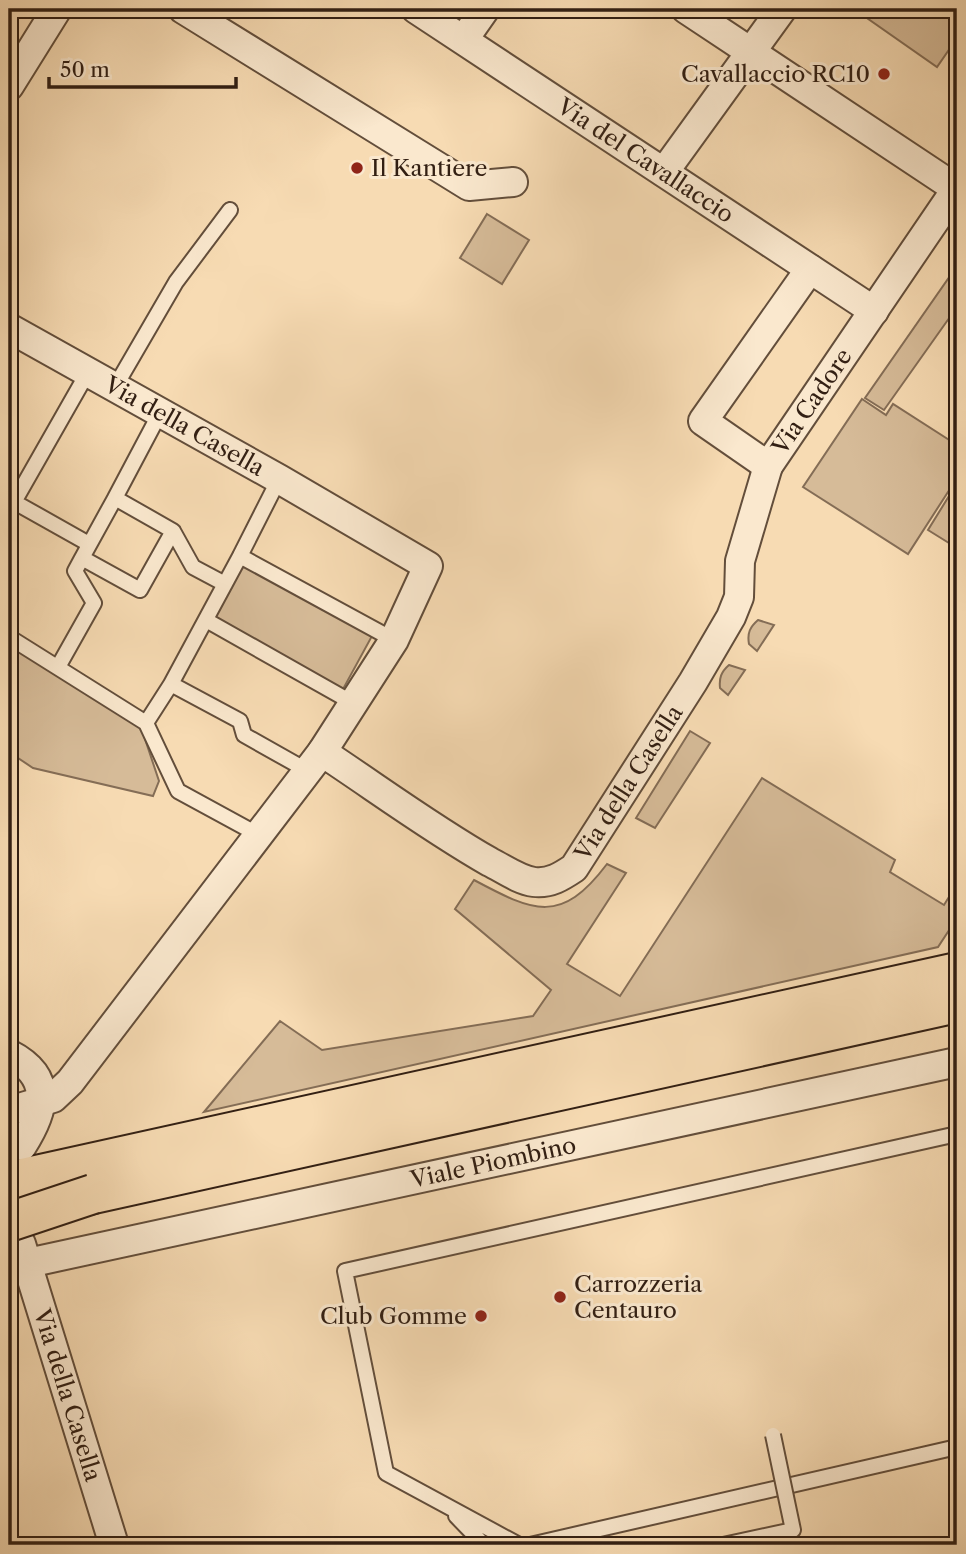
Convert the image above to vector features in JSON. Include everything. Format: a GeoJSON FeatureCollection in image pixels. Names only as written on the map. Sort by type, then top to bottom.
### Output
{"type":"FeatureCollection","features":[{"type":"Feature","properties":{"kind":"highway"},"geometry":{"type":"LineString","coordinates":[[17,1235],[93,1194],[372,1116],[957,972]]}},
{"type":"Feature","properties":{"kind":"highway"},"geometry":{"type":"LineString","coordinates":[[9,1181],[166,1146],[372,1116],[957,1003]]}},
{"type":"Feature","properties":{"kind":"highway"},"geometry":{"type":"LineString","coordinates":[[15,1156],[166,1146]]}},
{"type":"Feature","properties":{"kind":"street"},"geometry":{"type":"LineString","coordinates":[[9,86],[57,9]]}},
{"type":"Feature","properties":{"kind":"street"},"geometry":{"type":"LineString","coordinates":[[183,9],[469,186],[513,182]]}},
{"type":"Feature","properties":{"kind":"street","name":"Via del Cavallaccio"},"geometry":{"type":"LineString","coordinates":[[416,9],[874,311]]}},
{"type":"Feature","properties":{"kind":"street"},"geometry":{"type":"LineString","coordinates":[[464,39],[485,9]]}},
{"type":"Feature","properties":{"kind":"street"},"geometry":{"type":"LineString","coordinates":[[686,9],[957,189]]}},
{"type":"Feature","properties":{"kind":"street"},"geometry":{"type":"LineString","coordinates":[[664,172],[782,9]]}},
{"type":"Feature","properties":{"kind":"street","name":"Via Cadore"},"geometry":{"type":"LineString","coordinates":[[810,269],[703,421],[768,466],[957,189]]}},
{"type":"Feature","properties":{"kind":"street","name":"Via della Casella"},"geometry":{"type":"LineString","coordinates":[[9,1111],[41,1103],[62,1092],[70,1082],[315,762],[394,640],[428,566],[279,478],[88,372],[11,334]]}},
{"type":"Feature","properties":{"kind":"street","name":"Via della Casella"},"geometry":{"type":"LineString","coordinates":[[315,762],[518,877],[543,883],[562,876],[574,868],[731,618],[739,597],[740,561],[768,466]]}},
{"type":"Feature","properties":{"kind":"street"},"geometry":{"type":"LineString","coordinates":[[9,1054],[33,1073],[40,1089],[41,1103],[38,1119],[15,1156]]}},
{"type":"Feature","properties":{"kind":"street","name":"Viale Piombino"},"geometry":{"type":"LineString","coordinates":[[17,1235],[957,1062]]}},
{"type":"Feature","properties":{"kind":"street","name":"Via della Casella"},"geometry":{"type":"LineString","coordinates":[[17,1235],[114,1545]]}},
{"type":"Feature","properties":{"kind":"lane"},"geometry":{"type":"LineString","coordinates":[[115,387],[176,282],[230,210]]}},
{"type":"Feature","properties":{"kind":"lane"},"geometry":{"type":"LineString","coordinates":[[88,372],[12,500],[89,544]]}},
{"type":"Feature","properties":{"kind":"lane"},"geometry":{"type":"LineString","coordinates":[[58,667],[94,603],[75,571],[160,413]]}},
{"type":"Feature","properties":{"kind":"lane"},"geometry":{"type":"LineString","coordinates":[[146,723],[206,620],[279,478]]}},
{"type":"Feature","properties":{"kind":"lane"},"geometry":{"type":"LineString","coordinates":[[115,499],[173,531],[193,567],[225,584]]}},
{"type":"Feature","properties":{"kind":"lane"},"geometry":{"type":"LineString","coordinates":[[82,558],[141,590],[173,531]]}},
{"type":"Feature","properties":{"kind":"lane"},"geometry":{"type":"LineString","coordinates":[[240,556],[394,640]]}},
{"type":"Feature","properties":{"kind":"lane"},"geometry":{"type":"LineString","coordinates":[[206,620],[353,703]]}},
{"type":"Feature","properties":{"kind":"lane"},"geometry":{"type":"LineString","coordinates":[[9,637],[146,723],[178,791],[259,835]]}},
{"type":"Feature","properties":{"kind":"lane"},"geometry":{"type":"LineString","coordinates":[[171,684],[240,721],[244,735],[315,762]]}},
{"type":"Feature","properties":{"kind":"lane"},"geometry":{"type":"LineString","coordinates":[[519,1545],[386,1473],[345,1271],[957,1134]]}},
{"type":"Feature","properties":{"kind":"lane"},"geometry":{"type":"LineString","coordinates":[[723,1545],[793,1530],[773,1435]]}},
{"type":"Feature","properties":{"kind":"lane"},"geometry":{"type":"LineString","coordinates":[[530,1545],[957,1447]]}},
{"type":"Feature","properties":{"kind":"lane"},"geometry":{"type":"LineString","coordinates":[[448,1507],[484,1545]]}},
{"type":"Feature","properties":{"kind":"shaded area"},"geometry":{"type":"Polygon","coordinates":[[[854,9],[957,9],[957,38],[937,67],[854,9]]]}},
{"type":"Feature","properties":{"kind":"shaded area"},"geometry":{"type":"Polygon","coordinates":[[[487,214],[529,240],[502,284],[460,258],[487,214]]]}},
{"type":"Feature","properties":{"kind":"shaded area"},"geometry":{"type":"Polygon","coordinates":[[[957,266],[957,307],[884,410],[865,398],[957,266]]]}},
{"type":"Feature","properties":{"kind":"shaded area"},"geometry":{"type":"Polygon","coordinates":[[[862,399],[886,415],[893,404],[957,445],[957,478],[908,554],[803,487],[862,399]]]}},
{"type":"Feature","properties":{"kind":"shaded area"},"geometry":{"type":"Polygon","coordinates":[[[957,483],[957,548],[928,530],[957,483]]]}},
{"type":"Feature","properties":{"kind":"shaded area"},"geometry":{"type":"Polygon","coordinates":[[[242,564],[372,636],[342,691],[214,618],[242,564]]]}},
{"type":"Feature","properties":{"kind":"shaded area"},"geometry":{"type":"Polygon","coordinates":[[[758,620],[774,625],[757,651],[749,644],[748,637],[758,620]]]}},
{"type":"Feature","properties":{"kind":"shaded area"},"geometry":{"type":"Polygon","coordinates":[[[9,644],[140,724],[159,781],[153,796],[33,768],[9,752],[9,644]]]}},
{"type":"Feature","properties":{"kind":"shaded area"},"geometry":{"type":"Polygon","coordinates":[[[729,665],[745,670],[728,695],[720,688],[720,681],[722,673],[729,665]]]}},
{"type":"Feature","properties":{"kind":"shaded area"},"geometry":{"type":"Polygon","coordinates":[[[690,731],[710,743],[655,828],[636,818],[690,731]]]}},
{"type":"Feature","properties":{"kind":"shaded area"},"geometry":{"type":"Polygon","coordinates":[[[762,778],[895,860],[890,872],[944,905],[957,884],[957,918],[938,947],[204,1112],[280,1021],[322,1050],[533,1016],[551,990],[455,909],[474,880],[514,900],[546,907],[575,897],[591,884],[607,864],[626,873],[567,964],[620,996],[762,778]]]}},
{"type":"Feature","properties":{"kind":"place","name":"Cavallaccio RC10"},"geometry":{"type":"Point","coordinates":[884,74]}},
{"type":"Feature","properties":{"kind":"place","name":"Il Kantiere"},"geometry":{"type":"Point","coordinates":[357,168]}},
{"type":"Feature","properties":{"kind":"place","name":"Carrozzeria Centauro"},"geometry":{"type":"Point","coordinates":[560,1297]}},
{"type":"Feature","properties":{"kind":"place","name":"Club Gomme"},"geometry":{"type":"Point","coordinates":[481,1316]}}]}
